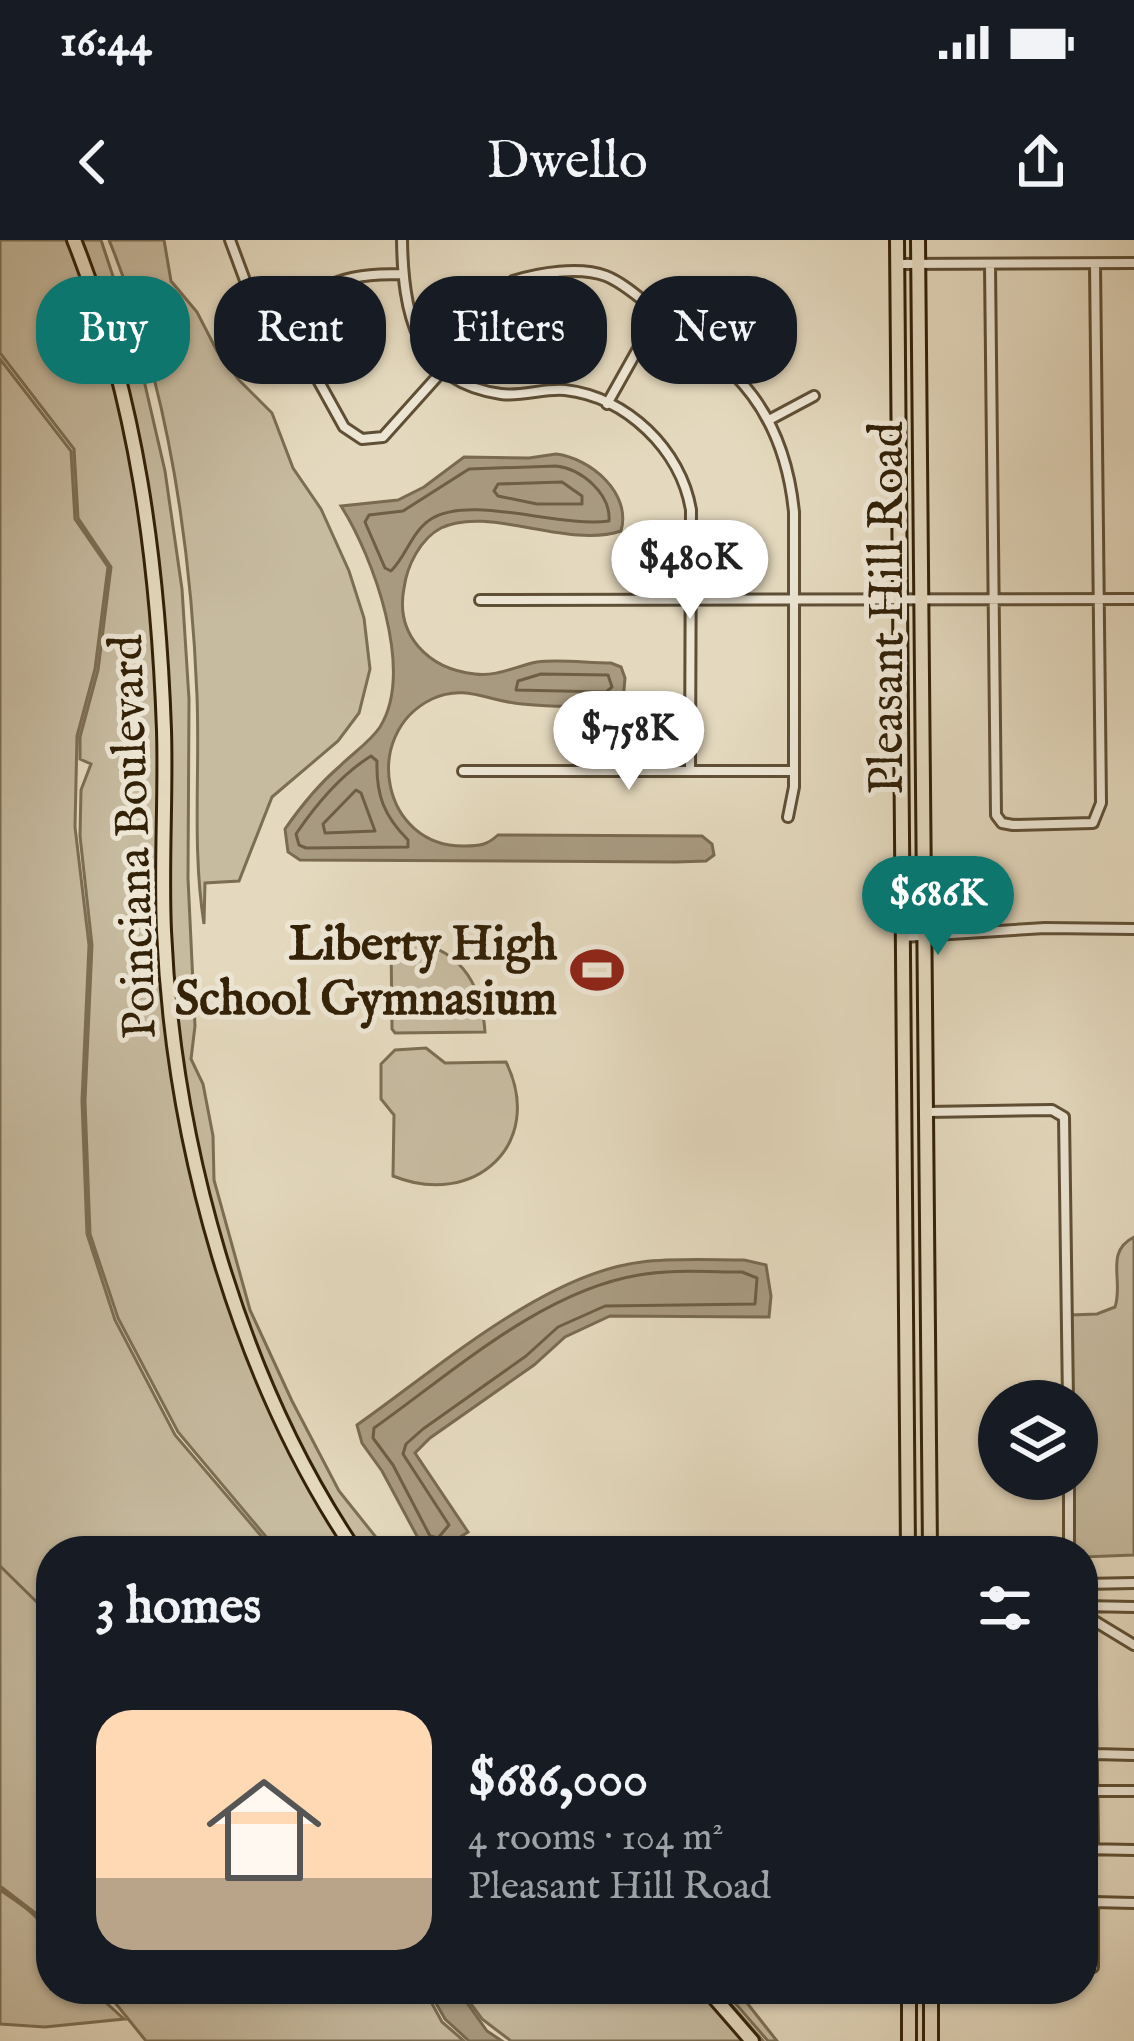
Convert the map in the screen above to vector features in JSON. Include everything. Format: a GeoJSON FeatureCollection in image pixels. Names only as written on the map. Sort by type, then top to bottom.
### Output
{"type":"FeatureCollection","features":[{"type":"Feature","properties":{"kind":"main road","name":"Poinciana Boulevard"},"geometry":{"type":"LineString","coordinates":[[74,240],[116,362],[143,477],[158,592],[164,931],[188,1138],[244,1329],[294,1445],[346,1536]]}},
{"type":"Feature","properties":{"kind":"main road","name":"Pleasant Hill Road"},"geometry":{"type":"LineString","coordinates":[[897,240],[908,1536]]}},
{"type":"Feature","properties":{"kind":"main road","name":"Pleasant Hill Road"},"geometry":{"type":"LineString","coordinates":[[918,240],[930,1536]]}},
{"type":"Feature","properties":{"kind":"main road"},"geometry":{"type":"LineString","coordinates":[[904,1074],[926,1112]]}},
{"type":"Feature","properties":{"kind":"main road"},"geometry":{"type":"LineString","coordinates":[[720,2004],[752,2041]]}},
{"type":"Feature","properties":{"kind":"main road"},"geometry":{"type":"LineString","coordinates":[[909,2041],[910,2004]]}},
{"type":"Feature","properties":{"kind":"main road"},"geometry":{"type":"LineString","coordinates":[[931,2004],[931,2041]]}},
{"type":"Feature","properties":{"kind":"street"},"geometry":{"type":"LineString","coordinates":[[230,240],[243,276]]}},
{"type":"Feature","properties":{"kind":"street"},"geometry":{"type":"LineString","coordinates":[[402,240],[403,296],[410,319]]}},
{"type":"Feature","properties":{"kind":"street"},"geometry":{"type":"LineString","coordinates":[[898,264],[1134,263]]}},
{"type":"Feature","properties":{"kind":"street"},"geometry":{"type":"LineString","coordinates":[[990,265],[996,815],[1013,825],[1082,826],[1093,823],[1101,802],[1095,264]]}},
{"type":"Feature","properties":{"kind":"street"},"geometry":{"type":"LineString","coordinates":[[358,276],[402,274]]}},
{"type":"Feature","properties":{"kind":"street"},"geometry":{"type":"LineString","coordinates":[[529,276],[602,276]]}},
{"type":"Feature","properties":{"kind":"street"},"geometry":{"type":"LineString","coordinates":[[607,404],[631,364]]}},
{"type":"Feature","properties":{"kind":"street"},"geometry":{"type":"LineString","coordinates":[[323,384],[344,428],[362,439],[383,437],[392,430],[431,384]]}},
{"type":"Feature","properties":{"kind":"street"},"geometry":{"type":"LineString","coordinates":[[466,384],[499,394],[568,390],[607,404],[658,439],[682,473],[691,510],[690,771]]}},
{"type":"Feature","properties":{"kind":"street"},"geometry":{"type":"LineString","coordinates":[[746,384],[769,420],[791,480],[794,771],[788,817]]}},
{"type":"Feature","properties":{"kind":"street"},"geometry":{"type":"LineString","coordinates":[[769,420],[814,396]]}},
{"type":"Feature","properties":{"kind":"street"},"geometry":{"type":"LineString","coordinates":[[481,600],[1134,598]]}},
{"type":"Feature","properties":{"kind":"street"},"geometry":{"type":"LineString","coordinates":[[463,771],[794,771]]}},
{"type":"Feature","properties":{"kind":"street"},"geometry":{"type":"LineString","coordinates":[[903,937],[1134,928]]}},
{"type":"Feature","properties":{"kind":"street"},"geometry":{"type":"LineString","coordinates":[[926,1112],[1052,1110],[1064,1117],[1068,1380]]}},
{"type":"Feature","properties":{"kind":"street"},"geometry":{"type":"LineString","coordinates":[[1069,1500],[1069,1536]]}},
{"type":"Feature","properties":{"kind":"street"},"geometry":{"type":"LineString","coordinates":[[1098,1584],[1134,1583]]}},
{"type":"Feature","properties":{"kind":"street"},"geometry":{"type":"LineString","coordinates":[[1098,1610],[1134,1606]]}},
{"type":"Feature","properties":{"kind":"street"},"geometry":{"type":"LineString","coordinates":[[1098,1621],[1134,1645]]}},
{"type":"Feature","properties":{"kind":"street"},"geometry":{"type":"LineString","coordinates":[[1098,1754],[1134,1755]]}},
{"type":"Feature","properties":{"kind":"street"},"geometry":{"type":"LineString","coordinates":[[1098,1791],[1134,1791]]}},
{"type":"Feature","properties":{"kind":"street"},"geometry":{"type":"LineString","coordinates":[[1098,1850],[1134,1850]]}},
{"type":"Feature","properties":{"kind":"street"},"geometry":{"type":"LineString","coordinates":[[1098,1902],[1134,1903]]}},
{"type":"Feature","properties":{"kind":"shaded area"},"geometry":{"type":"Polygon","coordinates":[[[0,240],[101,240],[113,276],[36,276],[36,384],[145,384],[165,471],[182,589],[189,699],[188,878],[195,1026],[191,1059],[203,1084],[213,1136],[214,1180],[250,1310],[339,1491],[375,1536],[265,1536],[178,1432],[118,1318],[90,1234],[85,1101],[92,945],[80,836],[81,790],[91,764],[80,759],[80,737],[98,670],[111,567],[78,518],[74,449],[0,353],[0,240]]]}},
{"type":"Feature","properties":{"kind":"shaded area"},"geometry":{"type":"Polygon","coordinates":[[[109,240],[164,240],[170,276],[122,276],[109,240]]]}},
{"type":"Feature","properties":{"kind":"shaded area"},"geometry":{"type":"Polygon","coordinates":[[[190,304],[214,345],[214,384],[243,384],[272,413],[293,468],[321,509],[364,618],[370,669],[359,713],[338,741],[272,797],[239,881],[205,883],[204,924],[198,867],[194,639],[182,522],[155,384],[190,384],[190,304]]]}},
{"type":"Feature","properties":{"kind":"shaded area"},"geometry":{"type":"Polygon","coordinates":[[[0,359],[71,451],[75,519],[108,567],[95,669],[77,736],[75,827],[89,945],[82,1101],[87,1234],[115,1320],[175,1435],[261,1536],[36,1536],[36,1914],[0,1886],[0,359]]]}},
{"type":"Feature","properties":{"kind":"shaded area"},"geometry":{"type":"Polygon","coordinates":[[[391,940],[430,946],[459,964],[477,993],[485,1032],[395,1033],[391,940]]]}},
{"type":"Feature","properties":{"kind":"shaded area"},"geometry":{"type":"Polygon","coordinates":[[[426,1048],[445,1063],[506,1062],[516,1092],[517,1119],[509,1143],[495,1162],[475,1176],[450,1184],[423,1184],[393,1176],[394,1115],[381,1099],[381,1064],[395,1050],[426,1048]]]}},
{"type":"Feature","properties":{"kind":"shaded area"},"geometry":{"type":"Polygon","coordinates":[[[1134,1237],[1134,1555],[1098,1556],[1098,1536],[1072,1536],[1074,1500],[1098,1500],[1098,1380],[1072,1380],[1071,1315],[1097,1314],[1115,1307],[1120,1251],[1134,1237]]]}},
{"type":"Feature","properties":{"kind":"shaded area"},"geometry":{"type":"Polygon","coordinates":[[[0,1890],[36,1917],[36,2004],[108,2004],[124,2019],[45,2027],[0,2024],[0,1890]]]}},
{"type":"Feature","properties":{"kind":"shaded area"},"geometry":{"type":"Polygon","coordinates":[[[116,2004],[432,2004],[442,2022],[464,2041],[146,2041],[116,2004]]]}},
{"type":"Feature","properties":{"kind":"shaded area"},"geometry":{"type":"Polygon","coordinates":[[[471,2004],[731,2004],[763,2041],[511,2041],[471,2004]]]}},
{"type":"Feature","properties":{"kind":"shaded area"},"geometry":{"type":"Polygon","coordinates":[[[736,2004],[748,2004],[777,2041],[768,2041],[736,2004]]]}},
{"type":"Feature","properties":{"kind":"water"},"geometry":{"type":"Polygon","coordinates":[[[556,454],[582,462],[605,480],[620,504],[621,531],[577,535],[481,521],[441,528],[421,546],[408,571],[405,621],[418,647],[458,671],[491,674],[546,661],[611,663],[621,667],[625,678],[623,701],[546,706],[455,693],[432,699],[409,715],[395,737],[390,786],[399,810],[415,829],[437,842],[465,846],[483,844],[498,835],[702,836],[712,844],[714,855],[706,861],[676,862],[300,860],[288,852],[285,829],[318,788],[380,727],[390,703],[393,676],[386,614],[366,554],[341,506],[398,500],[464,457],[556,454]]]}},
{"type":"Feature","properties":{"kind":"water"},"geometry":{"type":"Polygon","coordinates":[[[744,1260],[766,1265],[769,1317],[610,1316],[565,1337],[415,1453],[468,1532],[417,1536],[362,1443],[357,1425],[493,1327],[568,1284],[642,1262],[744,1260]]]}},
{"type":"Feature","properties":{"kind":"water"},"geometry":{"type":"Polygon","coordinates":[[[436,2004],[468,2004],[487,2031],[502,2041],[469,2041],[436,2004]]]}},
{"type":"Feature","properties":{"kind":"waterway"},"geometry":{"type":"LineString","coordinates":[[0,1566],[36,1601]]}},
{"type":"Feature","properties":{"kind":"place","name":"Liberty High School Gymnasium"},"geometry":{"type":"Point","coordinates":[597,970]}}]}
